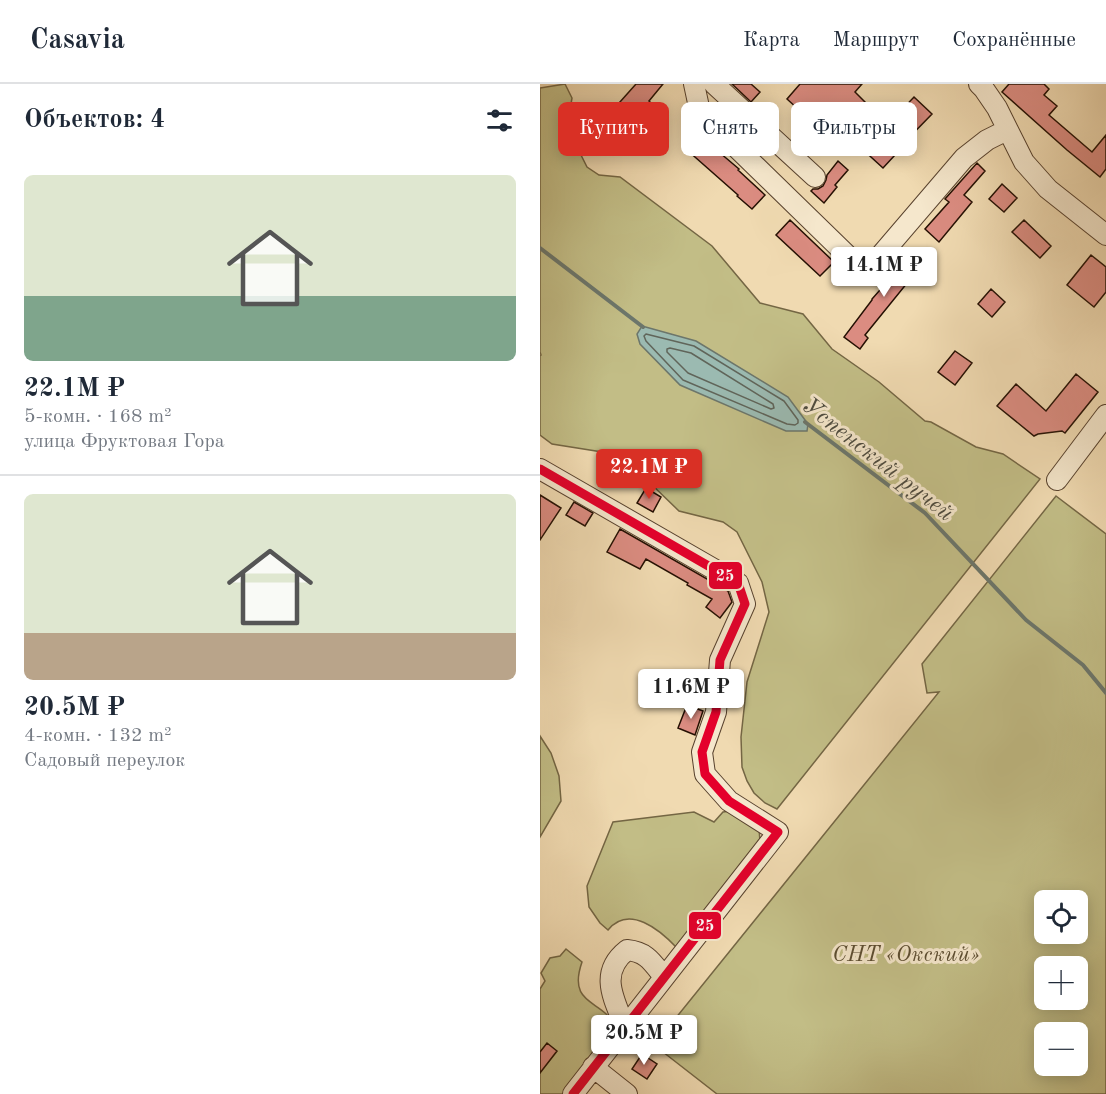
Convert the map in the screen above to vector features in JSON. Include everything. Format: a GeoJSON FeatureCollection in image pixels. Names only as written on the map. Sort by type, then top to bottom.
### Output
{"type":"FeatureCollection","features":[{"type":"Feature","properties":{"kind":"street"},"geometry":{"type":"LineString","coordinates":[[694,84],[700,112],[855,263],[866,266],[875,262],[964,158],[987,140],[1007,130]]}},
{"type":"Feature","properties":{"kind":"street"},"geometry":{"type":"LineString","coordinates":[[714,84],[753,110],[815,177]]}},
{"type":"Feature","properties":{"kind":"street"},"geometry":{"type":"LineString","coordinates":[[979,84],[998,108],[1024,162],[1048,189],[1106,235]]}},
{"type":"Feature","properties":{"kind":"street"},"geometry":{"type":"LineString","coordinates":[[1057,480],[1106,415]]}},
{"type":"Feature","properties":{"kind":"street"},"geometry":{"type":"LineString","coordinates":[[540,470],[738,583],[745,604],[720,660],[716,712],[702,753],[705,774],[729,801],[778,832],[573,1094]]}},
{"type":"Feature","properties":{"kind":"street"},"geometry":{"type":"LineString","coordinates":[[625,1027],[609,982],[618,957],[627,950],[639,952],[650,960],[664,977]]}},
{"type":"Feature","properties":{"kind":"street"},"geometry":{"type":"LineString","coordinates":[[593,1067],[627,1094]]}},
{"type":"Feature","properties":{"kind":"green space"},"geometry":{"type":"Polygon","coordinates":[[[565,84],[572,98],[571,102],[558,102],[558,156],[582,156],[587,167],[599,175],[620,177],[712,246],[760,303],[803,314],[832,349],[879,382],[925,421],[931,422],[976,447],[1003,454],[1040,479],[777,809],[765,803],[754,793],[742,767],[741,737],[747,682],[769,612],[762,582],[737,532],[723,522],[679,511],[621,455],[552,444],[540,435],[540,88],[565,84]]]}},
{"type":"Feature","properties":{"kind":"green space","name":"СНТ «Окский»"},"geometry":{"type":"Polygon","coordinates":[[[1056,496],[1106,534],[1106,1094],[717,1094],[654,1045],[939,692],[927,693],[922,664],[1056,496]]]}},
{"type":"Feature","properties":{"kind":"green space"},"geometry":{"type":"Polygon","coordinates":[[[540,736],[551,753],[559,776],[561,801],[540,837],[540,736]]]}},
{"type":"Feature","properties":{"kind":"green space"},"geometry":{"type":"Polygon","coordinates":[[[731,811],[759,828],[760,842],[677,948],[644,922],[625,919],[608,930],[600,923],[589,907],[587,886],[613,822],[694,812],[714,822],[723,812],[731,811]]]}},
{"type":"Feature","properties":{"kind":"green space"},"geometry":{"type":"Polygon","coordinates":[[[566,949],[582,962],[578,977],[579,988],[583,995],[610,1018],[614,1027],[564,1094],[540,1094],[540,989],[545,981],[541,973],[550,958],[560,956],[566,949]]]}},
{"type":"Feature","properties":{"kind":"water"},"geometry":{"type":"Polygon","coordinates":[[[642,326],[696,341],[788,397],[808,424],[807,431],[786,431],[680,385],[640,344],[637,334],[642,326]]]}},
{"type":"Feature","properties":{"kind":"building"},"geometry":{"type":"Polygon","coordinates":[[[636,84],[663,84],[650,102],[620,102],[636,84]]]}},
{"type":"Feature","properties":{"kind":"building"},"geometry":{"type":"Polygon","coordinates":[[[732,84],[751,84],[760,92],[751,102],[732,84]]]}},
{"type":"Feature","properties":{"kind":"building"},"geometry":{"type":"Polygon","coordinates":[[[800,84],[862,84],[855,92],[865,102],[791,103],[787,99],[800,84]]]}},
{"type":"Feature","properties":{"kind":"building"},"geometry":{"type":"Polygon","coordinates":[[[1009,84],[1044,84],[1049,89],[1044,95],[1057,106],[1049,115],[1092,152],[1106,135],[1106,169],[1100,177],[1002,92],[1009,84]]]}},
{"type":"Feature","properties":{"kind":"building"},"geometry":{"type":"Polygon","coordinates":[[[914,97],[932,114],[917,129],[917,102],[909,102],[914,97]]]}},
{"type":"Feature","properties":{"kind":"building"},"geometry":{"type":"Polygon","coordinates":[[[694,156],[724,156],[765,195],[752,209],[694,156]]]}},
{"type":"Feature","properties":{"kind":"building"},"geometry":{"type":"Polygon","coordinates":[[[870,156],[894,156],[883,168],[870,156]]]}},
{"type":"Feature","properties":{"kind":"building"},"geometry":{"type":"Polygon","coordinates":[[[838,161],[848,170],[824,203],[811,191],[823,186],[827,175],[838,161]]]}},
{"type":"Feature","properties":{"kind":"building"},"geometry":{"type":"Polygon","coordinates":[[[977,163],[985,171],[964,195],[972,202],[939,242],[925,229],[949,202],[945,199],[977,163]]]}},
{"type":"Feature","properties":{"kind":"building"},"geometry":{"type":"Polygon","coordinates":[[[1002,184],[1017,198],[1004,212],[989,199],[1002,184]]]}},
{"type":"Feature","properties":{"kind":"building"},"geometry":{"type":"Polygon","coordinates":[[[790,220],[834,262],[820,276],[776,235],[790,220]]]}},
{"type":"Feature","properties":{"kind":"building"},"geometry":{"type":"Polygon","coordinates":[[[1024,220],[1051,246],[1040,258],[1012,232],[1024,220]]]}},
{"type":"Feature","properties":{"kind":"building"},"geometry":{"type":"Polygon","coordinates":[[[909,249],[925,261],[865,335],[868,338],[860,349],[844,337],[895,273],[892,271],[909,249]]]}},
{"type":"Feature","properties":{"kind":"building"},"geometry":{"type":"Polygon","coordinates":[[[1091,255],[1106,267],[1106,292],[1094,307],[1067,285],[1091,255]]]}},
{"type":"Feature","properties":{"kind":"building"},"geometry":{"type":"Polygon","coordinates":[[[991,289],[1005,302],[992,317],[978,304],[991,289]]]}},
{"type":"Feature","properties":{"kind":"building"},"geometry":{"type":"Polygon","coordinates":[[[955,351],[972,363],[955,385],[938,372],[955,351]]]}},
{"type":"Feature","properties":{"kind":"building"},"geometry":{"type":"Polygon","coordinates":[[[1076,374],[1098,392],[1065,433],[1062,431],[1034,436],[997,406],[1016,384],[1046,411],[1076,374]]]}},
{"type":"Feature","properties":{"kind":"building"},"geometry":{"type":"Polygon","coordinates":[[[646,488],[661,497],[653,512],[637,503],[646,488]]]}},
{"type":"Feature","properties":{"kind":"building"},"geometry":{"type":"Polygon","coordinates":[[[540,495],[561,508],[540,540],[540,495]]]}},
{"type":"Feature","properties":{"kind":"building"},"geometry":{"type":"Polygon","coordinates":[[[574,502],[593,513],[585,526],[566,515],[574,502]]]}},
{"type":"Feature","properties":{"kind":"building"},"geometry":{"type":"Polygon","coordinates":[[[620,529],[728,591],[732,602],[720,618],[706,607],[712,599],[687,585],[688,583],[646,559],[640,569],[607,552],[620,529]]]}},
{"type":"Feature","properties":{"kind":"building"},"geometry":{"type":"Polygon","coordinates":[[[687,705],[703,711],[695,735],[678,728],[687,705]]]}},
{"type":"Feature","properties":{"kind":"building"},"geometry":{"type":"Polygon","coordinates":[[[547,1043],[557,1051],[540,1073],[540,1052],[547,1043]]]}},
{"type":"Feature","properties":{"kind":"building"},"geometry":{"type":"Polygon","coordinates":[[[642,1054],[657,1064],[647,1079],[632,1069],[642,1054]]]}},
{"type":"Feature","properties":{"kind":"waterway","name":"Успенский ручей"},"geometry":{"type":"LineString","coordinates":[[540,248],[643,327]]}},
{"type":"Feature","properties":{"kind":"waterway","name":"Успенский ручей"},"geometry":{"type":"LineString","coordinates":[[805,422],[925,513],[1026,620],[1083,665],[1106,693]]}},
{"type":"Feature","properties":{"kind":"transit line","name":"25"},"geometry":{"type":"LineString","coordinates":[[540,469],[738,583],[745,604],[720,660],[716,712],[702,752],[705,774],[729,801],[778,832],[573,1094]]}}]}
